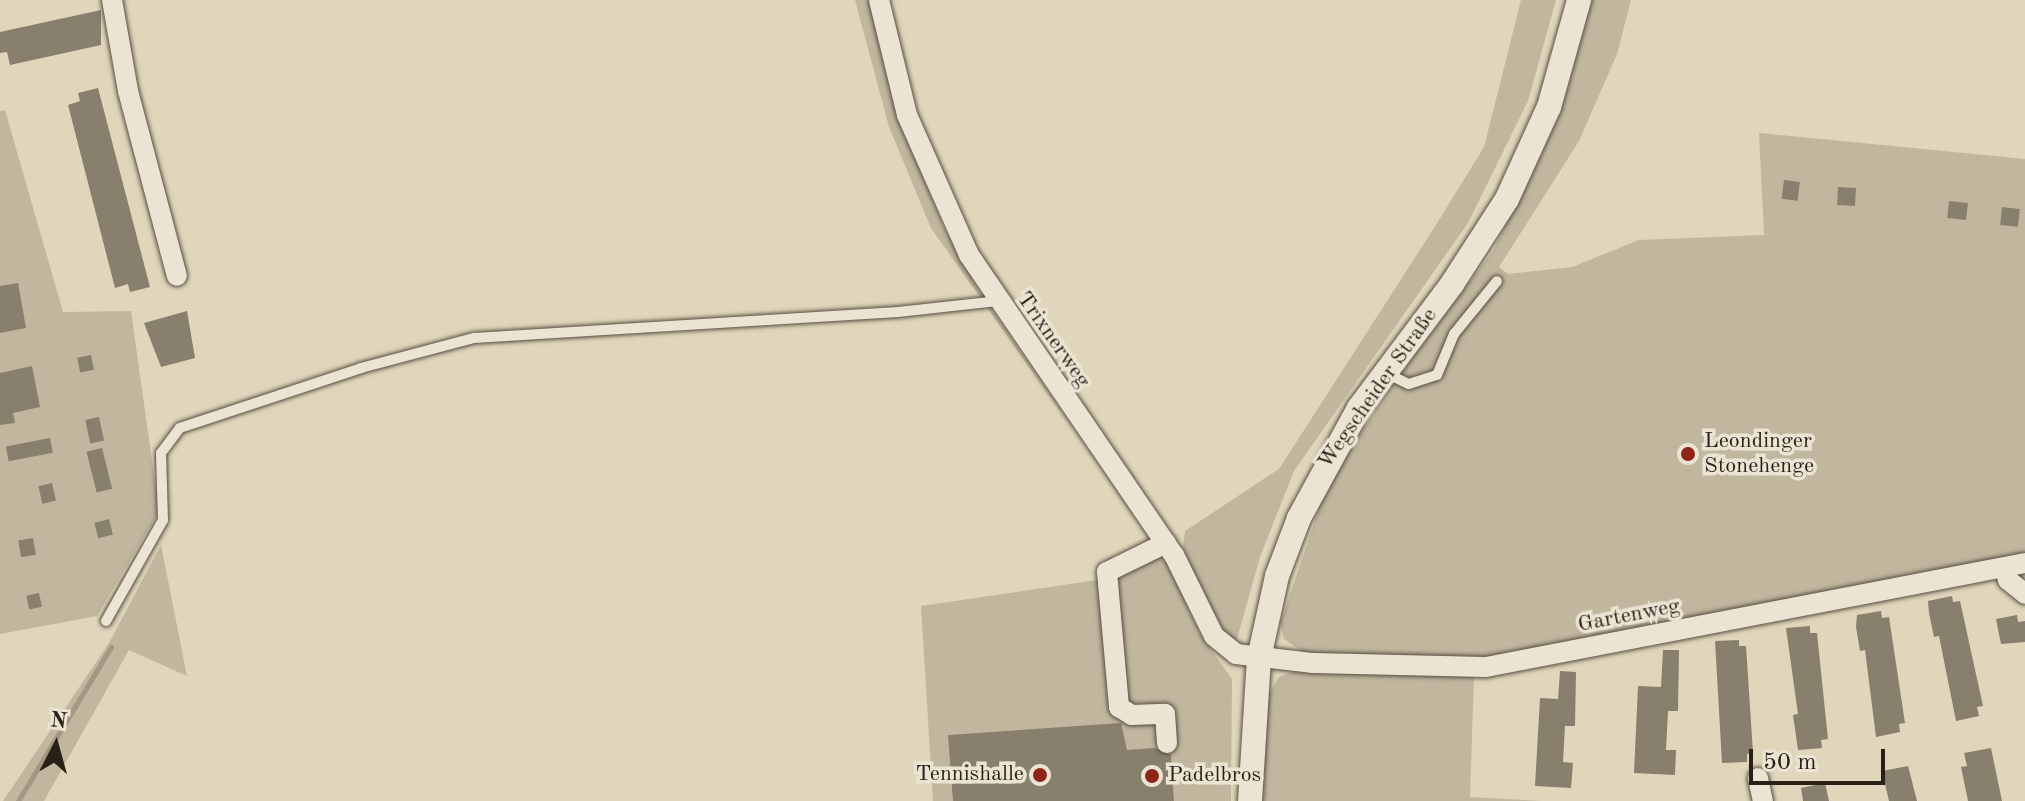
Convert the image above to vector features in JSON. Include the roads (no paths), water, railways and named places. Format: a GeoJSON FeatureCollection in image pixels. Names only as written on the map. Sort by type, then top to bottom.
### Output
{"type":"FeatureCollection","features":[{"type":"Feature","properties":{"kind":"street"},"geometry":{"type":"LineString","coordinates":[[112,0],[128,91],[177,276]]}},
{"type":"Feature","properties":{"kind":"street","name":"Trixnerweg"},"geometry":{"type":"LineString","coordinates":[[879,0],[897,80],[923,157],[997,301],[1166,543],[1214,636],[1236,654],[1259,658]]}},
{"type":"Feature","properties":{"kind":"street","name":"Wegscheider Straße"},"geometry":{"type":"LineString","coordinates":[[1250,801],[1259,658],[1277,576],[1309,493],[1386,373],[1507,199],[1549,107],[1579,0]]}},
{"type":"Feature","properties":{"kind":"street"},"geometry":{"type":"LineString","coordinates":[[1166,543],[1107,572],[1119,707],[1132,715],[1165,714],[1167,743]]}},
{"type":"Feature","properties":{"kind":"street","name":"Gartenweg"},"geometry":{"type":"LineString","coordinates":[[1259,658],[1425,668],[1486,667],[2015,566]]}},
{"type":"Feature","properties":{"kind":"street","name":"Gartenweg"},"geometry":{"type":"LineString","coordinates":[[2015,566],[2008,580],[2025,594]]}},
{"type":"Feature","properties":{"kind":"street"},"geometry":{"type":"LineString","coordinates":[[1758,778],[1763,801]]}},
{"type":"Feature","properties":{"kind":"lane"},"geometry":{"type":"LineString","coordinates":[[1386,373],[1409,384],[1437,375],[1454,334],[1497,281]]}},
{"type":"Feature","properties":{"kind":"lane"},"geometry":{"type":"LineString","coordinates":[[106,621],[163,520],[161,453],[180,428],[361,368],[474,338],[898,312],[997,301]]}},
{"type":"Feature","properties":{"kind":"waterway"},"geometry":{"type":"LineString","coordinates":[[18,801],[111,647]]}},
{"type":"Feature","properties":{"kind":"place","name":"Leondinger Stonehenge"},"geometry":{"type":"Point","coordinates":[1688,454]}},
{"type":"Feature","properties":{"kind":"place","name":"Tennishalle"},"geometry":{"type":"Point","coordinates":[1040,775]}},
{"type":"Feature","properties":{"kind":"place","name":"Padelbros"},"geometry":{"type":"Point","coordinates":[1152,776]}}]}
